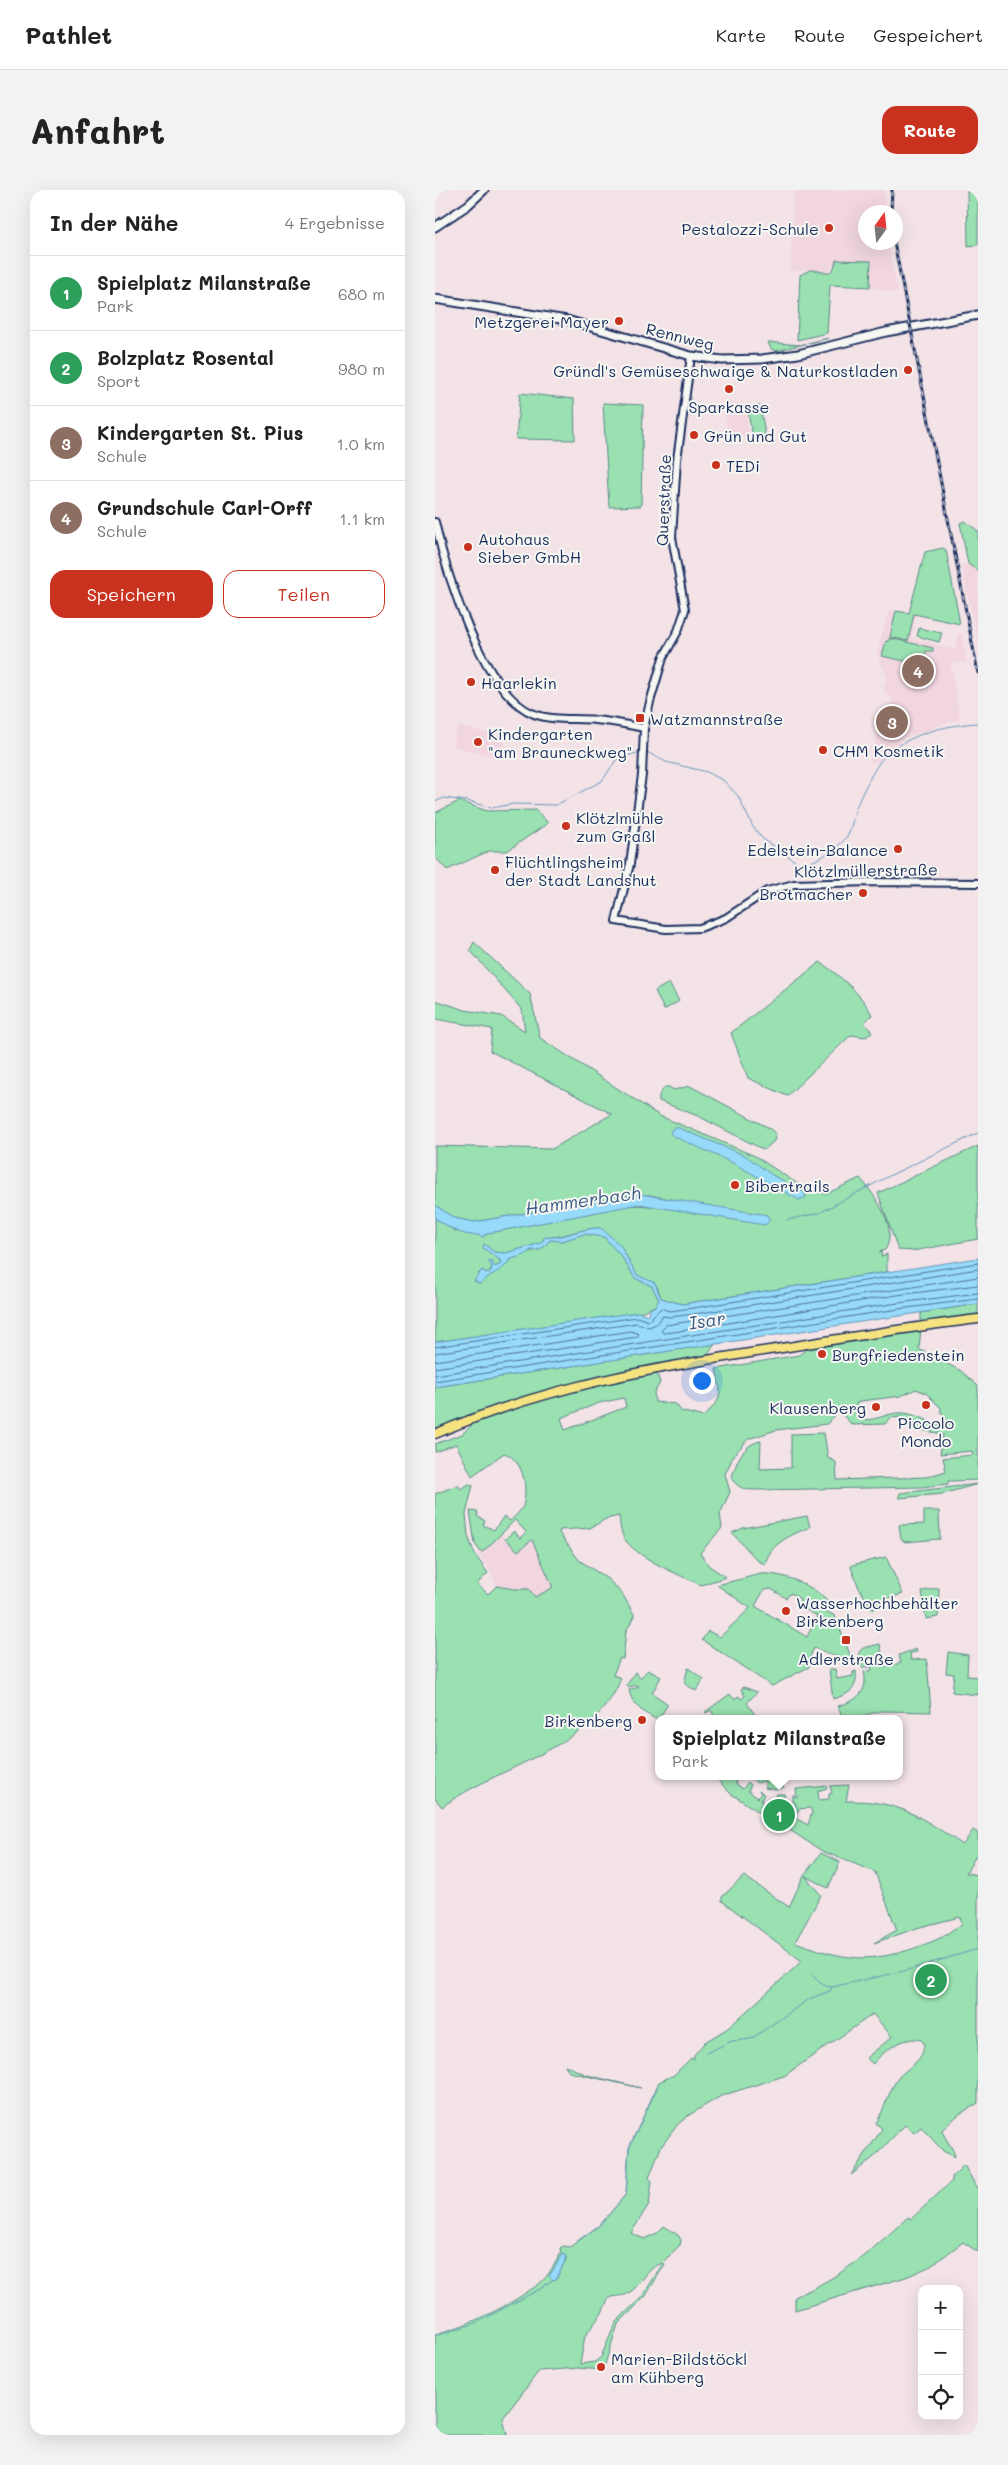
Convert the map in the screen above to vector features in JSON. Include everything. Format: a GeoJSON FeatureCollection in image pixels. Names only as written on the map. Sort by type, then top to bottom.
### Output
{"type":"FeatureCollection","features":[{"type":"Feature","properties":{"kind":"main road"},"geometry":{"type":"LineString","coordinates":[[435,227],[468,205],[484,190]]}},
{"type":"Feature","properties":{"kind":"main road","name":"Rennweg"},"geometry":{"type":"LineString","coordinates":[[435,300],[567,320],[691,356],[722,360],[772,358],[802,353],[895,330],[978,315]]}},
{"type":"Feature","properties":{"kind":"main road"},"geometry":{"type":"LineString","coordinates":[[435,1434],[508,1405],[615,1375],[856,1335],[978,1319]]}},
{"type":"Feature","properties":{"kind":"street","name":"Querstraße"},"geometry":{"type":"LineString","coordinates":[[616,921],[630,864],[644,728],[663,658],[678,631],[685,610],[673,552],[672,528],[677,460],[691,356]]}},
{"type":"Feature","properties":{"kind":"street"},"geometry":{"type":"LineString","coordinates":[[435,522],[453,587],[495,678],[507,695],[524,709],[541,716],[596,720],[644,728]]}},
{"type":"Feature","properties":{"kind":"street","name":"Klötzlmüllerstraße"},"geometry":{"type":"LineString","coordinates":[[616,921],[666,929],[700,928],[726,918],[767,891],[794,884],[870,882],[978,883]]}},
{"type":"Feature","properties":{"kind":"shaded area","name":"Pestalozzi-Schule"},"geometry":{"type":"Polygon","coordinates":[[[794,190],[885,190],[884,205],[858,205],[858,250],[889,250],[898,293],[870,287],[871,261],[835,266],[824,273],[810,270],[790,271],[794,190]]]}},
{"type":"Feature","properties":{"kind":"shaded area"},"geometry":{"type":"Polygon","coordinates":[[[724,403],[743,403],[750,435],[728,440],[724,403]]]}},
{"type":"Feature","properties":{"kind":"shaded area"},"geometry":{"type":"Polygon","coordinates":[[[970,564],[978,571],[978,642],[961,565],[970,564]]]}},
{"type":"Feature","properties":{"kind":"shaded area"},"geometry":{"type":"Polygon","coordinates":[[[889,609],[916,615],[912,638],[955,650],[958,634],[962,634],[966,662],[951,664],[960,720],[934,726],[934,729],[903,738],[878,763],[870,761],[882,712],[889,714],[893,698],[883,691],[887,678],[877,653],[889,609]]]}},
{"type":"Feature","properties":{"kind":"shaded area","name":"Kindergarten \"am Brauneckweg\""},"geometry":{"type":"Polygon","coordinates":[[[458,726],[500,736],[503,739],[505,760],[452,746],[458,726]]]}},
{"type":"Feature","properties":{"kind":"shaded area"},"geometry":{"type":"Polygon","coordinates":[[[500,1534],[518,1551],[532,1539],[558,1585],[535,1598],[529,1589],[497,1586],[478,1554],[500,1534]]]}},
{"type":"Feature","properties":{"kind":"green space"},"geometry":{"type":"Polygon","coordinates":[[[967,190],[978,190],[978,245],[968,246],[967,190]]]}},
{"type":"Feature","properties":{"kind":"green space"},"geometry":{"type":"Polygon","coordinates":[[[836,260],[871,261],[870,287],[830,285],[827,333],[797,340],[800,275],[810,270],[830,272],[835,266],[836,260]]]}},
{"type":"Feature","properties":{"kind":"green space"},"geometry":{"type":"Polygon","coordinates":[[[829,338],[776,351],[771,349],[768,342],[800,345],[829,338]]]}},
{"type":"Feature","properties":{"kind":"green space"},"geometry":{"type":"Polygon","coordinates":[[[520,393],[574,399],[575,440],[516,439],[520,393]]]}},
{"type":"Feature","properties":{"kind":"green space"},"geometry":{"type":"Polygon","coordinates":[[[603,403],[643,405],[641,506],[609,507],[603,403]]]}},
{"type":"Feature","properties":{"kind":"green space"},"geometry":{"type":"Polygon","coordinates":[[[760,406],[766,439],[754,442],[747,408],[760,406]]]}},
{"type":"Feature","properties":{"kind":"green space"},"geometry":{"type":"Polygon","coordinates":[[[965,521],[978,531],[978,571],[968,564],[960,523],[965,521]]]}},
{"type":"Feature","properties":{"kind":"green space"},"geometry":{"type":"Polygon","coordinates":[[[943,548],[946,550],[960,624],[914,614],[908,641],[890,637],[896,611],[909,613],[925,552],[943,548]]]}},
{"type":"Feature","properties":{"kind":"green space"},"geometry":{"type":"Polygon","coordinates":[[[919,628],[942,633],[939,642],[917,636],[919,628]]]}},
{"type":"Feature","properties":{"kind":"green space"},"geometry":{"type":"Polygon","coordinates":[[[889,638],[933,648],[933,651],[926,651],[922,665],[882,656],[886,641],[889,641],[889,638]]]}},
{"type":"Feature","properties":{"kind":"green space"},"geometry":{"type":"Polygon","coordinates":[[[459,801],[487,811],[536,810],[548,823],[507,851],[489,851],[447,870],[435,857],[435,813],[459,801]]]}},
{"type":"Feature","properties":{"kind":"green space"},"geometry":{"type":"Polygon","coordinates":[[[474,942],[530,994],[540,1038],[660,1116],[755,1156],[801,1186],[817,1193],[828,1193],[860,1178],[878,1202],[887,1222],[889,1241],[885,1250],[879,1252],[882,1253],[881,1256],[887,1254],[887,1272],[682,1304],[661,1298],[657,1286],[637,1275],[620,1245],[598,1228],[591,1229],[544,1238],[541,1243],[506,1253],[494,1252],[486,1246],[485,1249],[500,1260],[501,1264],[495,1267],[491,1261],[488,1261],[492,1266],[490,1272],[487,1274],[483,1270],[478,1274],[485,1279],[516,1256],[541,1249],[550,1240],[562,1241],[584,1234],[604,1237],[622,1257],[635,1278],[652,1286],[659,1300],[655,1306],[641,1312],[435,1342],[435,1218],[455,1231],[482,1237],[489,1233],[626,1206],[663,1207],[685,1202],[650,1195],[632,1195],[474,1222],[454,1218],[435,1205],[435,1146],[552,1149],[612,1114],[490,1051],[492,1029],[435,1019],[435,1000],[465,1010],[501,1016],[525,1031],[522,1010],[470,950],[474,942]]]}},
{"type":"Feature","properties":{"kind":"green space"},"geometry":{"type":"Polygon","coordinates":[[[820,962],[842,979],[862,999],[872,1015],[864,1023],[872,1032],[866,1037],[851,1035],[787,1096],[748,1078],[731,1033],[820,962]]]}},
{"type":"Feature","properties":{"kind":"green space"},"geometry":{"type":"Polygon","coordinates":[[[669,983],[679,1001],[664,1010],[655,991],[669,983]]]}},
{"type":"Feature","properties":{"kind":"green space"},"geometry":{"type":"Polygon","coordinates":[[[690,1086],[769,1128],[776,1134],[774,1141],[764,1150],[698,1116],[659,1101],[659,1095],[665,1087],[674,1090],[690,1086]]]}},
{"type":"Feature","properties":{"kind":"green space"},"geometry":{"type":"Polygon","coordinates":[[[978,1146],[978,1239],[913,1251],[898,1250],[878,1193],[978,1146]]]}},
{"type":"Feature","properties":{"kind":"green space"},"geometry":{"type":"Polygon","coordinates":[[[978,1304],[978,1315],[921,1323],[921,1313],[978,1304]]]}},
{"type":"Feature","properties":{"kind":"green space"},"geometry":{"type":"Polygon","coordinates":[[[921,1329],[919,1349],[961,1371],[978,1386],[978,1480],[948,1481],[948,1484],[922,1487],[759,1490],[744,1488],[734,1482],[732,1478],[741,1455],[749,1446],[761,1441],[760,1469],[791,1468],[791,1434],[824,1433],[828,1458],[836,1462],[837,1480],[926,1477],[946,1471],[943,1458],[973,1455],[972,1451],[940,1454],[943,1434],[909,1428],[909,1422],[903,1421],[903,1417],[890,1418],[885,1424],[852,1425],[839,1411],[827,1424],[776,1430],[748,1439],[734,1455],[725,1474],[730,1492],[720,1514],[722,1528],[700,1553],[709,1566],[726,1577],[701,1585],[658,1565],[628,1544],[622,1534],[619,1516],[606,1519],[590,1528],[560,1530],[559,1533],[579,1560],[609,1580],[623,1595],[635,1616],[626,1631],[623,1659],[620,1658],[613,1675],[621,1678],[609,1702],[590,1722],[568,1739],[464,1793],[442,1807],[435,1799],[435,1494],[458,1485],[460,1489],[469,1484],[473,1485],[466,1514],[468,1536],[475,1555],[488,1573],[477,1584],[488,1594],[497,1586],[529,1589],[535,1597],[552,1588],[552,1585],[532,1540],[518,1551],[505,1539],[514,1531],[520,1538],[526,1532],[515,1520],[484,1551],[481,1552],[475,1544],[470,1511],[478,1512],[477,1516],[485,1521],[483,1525],[494,1530],[504,1516],[510,1521],[523,1506],[525,1491],[523,1475],[516,1462],[504,1453],[472,1476],[456,1444],[435,1452],[435,1444],[462,1434],[473,1424],[541,1398],[651,1372],[657,1373],[660,1383],[654,1393],[655,1402],[676,1404],[681,1411],[703,1417],[719,1396],[720,1391],[716,1369],[799,1355],[811,1346],[921,1329]],[[916,1389],[901,1396],[861,1401],[856,1404],[856,1415],[860,1418],[870,1419],[903,1413],[946,1426],[948,1421],[941,1412],[941,1408],[926,1393],[916,1389]],[[624,1398],[599,1403],[561,1418],[565,1430],[626,1407],[624,1398]]]}},
{"type":"Feature","properties":{"kind":"green space"},"geometry":{"type":"Polygon","coordinates":[[[715,1344],[707,1356],[569,1384],[502,1405],[435,1431],[435,1387],[715,1344]]]}},
{"type":"Feature","properties":{"kind":"green space"},"geometry":{"type":"Polygon","coordinates":[[[978,1484],[942,1494],[899,1498],[900,1493],[978,1484]]]}},
{"type":"Feature","properties":{"kind":"green space"},"geometry":{"type":"Polygon","coordinates":[[[924,1511],[939,1511],[940,1539],[905,1542],[901,1539],[899,1525],[924,1524],[924,1511]]]}},
{"type":"Feature","properties":{"kind":"green space"},"geometry":{"type":"Polygon","coordinates":[[[807,1516],[810,1527],[783,1540],[772,1550],[765,1564],[758,1561],[732,1533],[743,1528],[807,1516]]]}},
{"type":"Feature","properties":{"kind":"green space"},"geometry":{"type":"Polygon","coordinates":[[[886,1557],[903,1594],[885,1599],[873,1610],[859,1588],[851,1567],[852,1565],[886,1557]]]}},
{"type":"Feature","properties":{"kind":"green space"},"geometry":{"type":"Polygon","coordinates":[[[761,1574],[770,1574],[791,1579],[811,1588],[827,1601],[831,1609],[815,1601],[813,1604],[835,1616],[851,1657],[844,1660],[814,1648],[808,1661],[809,1667],[772,1686],[702,1640],[708,1631],[720,1637],[750,1608],[717,1585],[761,1574]],[[771,1589],[764,1590],[755,1606],[807,1637],[817,1616],[798,1605],[800,1599],[791,1593],[786,1598],[771,1589]]]}},
{"type":"Feature","properties":{"kind":"green space"},"geometry":{"type":"Polygon","coordinates":[[[939,1588],[938,1617],[926,1619],[922,1591],[939,1588]]]}},
{"type":"Feature","properties":{"kind":"green space"},"geometry":{"type":"Polygon","coordinates":[[[880,1644],[885,1667],[901,1663],[899,1655],[916,1649],[917,1652],[910,1653],[911,1660],[927,1659],[931,1712],[882,1711],[864,1715],[841,1715],[838,1706],[860,1695],[865,1685],[864,1672],[872,1670],[871,1666],[866,1668],[879,1662],[877,1656],[867,1659],[868,1665],[862,1668],[859,1652],[863,1648],[880,1644]]]}},
{"type":"Feature","properties":{"kind":"green space"},"geometry":{"type":"Polygon","coordinates":[[[948,1652],[968,1655],[967,1676],[978,1677],[978,1695],[952,1692],[954,1674],[946,1673],[948,1652]]]}},
{"type":"Feature","properties":{"kind":"green space"},"geometry":{"type":"Polygon","coordinates":[[[688,1668],[704,1679],[696,1691],[684,1683],[688,1668]]]}},
{"type":"Feature","properties":{"kind":"green space"},"geometry":{"type":"Polygon","coordinates":[[[835,1669],[837,1679],[853,1676],[853,1672],[856,1671],[856,1683],[848,1693],[833,1699],[829,1670],[835,1669]]]}},
{"type":"Feature","properties":{"kind":"green space"},"geometry":{"type":"Polygon","coordinates":[[[648,1670],[661,1677],[652,1693],[668,1704],[661,1715],[655,1715],[655,1718],[636,1705],[631,1696],[629,1690],[638,1687],[638,1685],[628,1687],[627,1685],[635,1672],[640,1678],[648,1670]]]}},
{"type":"Feature","properties":{"kind":"green space"},"geometry":{"type":"Polygon","coordinates":[[[744,1687],[757,1692],[747,1703],[755,1715],[714,1715],[711,1710],[705,1712],[730,1694],[734,1699],[739,1696],[741,1699],[745,1696],[741,1689],[744,1687]]]}},
{"type":"Feature","properties":{"kind":"green space"},"geometry":{"type":"Polygon","coordinates":[[[718,1780],[737,1780],[735,1783],[743,1789],[748,1782],[751,1785],[748,1791],[758,1798],[761,1793],[759,1791],[764,1794],[761,1801],[769,1807],[772,1804],[776,1806],[770,1815],[765,1816],[730,1793],[718,1780]]]}},
{"type":"Feature","properties":{"kind":"green space"},"geometry":{"type":"Polygon","coordinates":[[[753,1780],[775,1780],[776,1784],[783,1785],[784,1787],[777,1790],[765,1788],[765,1781],[757,1783],[753,1780]]]}},
{"type":"Feature","properties":{"kind":"green space"},"geometry":{"type":"Polygon","coordinates":[[[849,1785],[846,1801],[865,1801],[909,1812],[963,1845],[973,1830],[978,1833],[978,1852],[966,1873],[978,1875],[978,2103],[958,2115],[942,2130],[955,2157],[943,2151],[921,2127],[914,2133],[905,2125],[874,2157],[851,2175],[882,2129],[876,2123],[896,2082],[919,2059],[924,2043],[921,2040],[915,2039],[901,2042],[888,2049],[873,2064],[866,2058],[892,2037],[873,2014],[784,2076],[721,2096],[689,2115],[678,2124],[661,2147],[649,2178],[652,2181],[649,2204],[631,2233],[644,2239],[657,2233],[664,2226],[678,2235],[681,2240],[680,2245],[663,2262],[665,2264],[645,2297],[618,2324],[603,2370],[578,2368],[539,2371],[503,2418],[507,2435],[435,2435],[435,2334],[476,2320],[527,2292],[539,2284],[548,2274],[561,2253],[560,2248],[563,2246],[570,2247],[601,2224],[626,2194],[629,2148],[659,2082],[674,2075],[691,2058],[694,2059],[694,2055],[705,2042],[728,2028],[802,1961],[722,1901],[722,1897],[744,1876],[789,1907],[804,1875],[821,1853],[840,1862],[828,1888],[805,1876],[821,1895],[795,1942],[836,1955],[861,1958],[884,1956],[919,1947],[943,1937],[962,1925],[960,1917],[920,1927],[874,1943],[897,1930],[875,1872],[822,1851],[771,1818],[777,1808],[808,1825],[812,1812],[810,1808],[798,1809],[798,1812],[781,1808],[776,1800],[777,1794],[784,1794],[785,1803],[793,1802],[793,1795],[797,1798],[796,1789],[827,1786],[827,1788],[818,1791],[819,1800],[829,1799],[829,1794],[832,1793],[830,1786],[849,1785]],[[563,2254],[549,2276],[556,2279],[566,2259],[563,2254]],[[663,2263],[652,2268],[632,2291],[608,2299],[602,2313],[585,2336],[580,2364],[595,2362],[601,2357],[616,2322],[642,2297],[663,2263]]]}},
{"type":"Feature","properties":{"kind":"green space"},"geometry":{"type":"Polygon","coordinates":[[[565,2065],[587,2075],[641,2088],[569,2072],[565,2065]]]}},
{"type":"Feature","properties":{"kind":"green space"},"geometry":{"type":"Polygon","coordinates":[[[964,2165],[978,2190],[978,2252],[963,2242],[931,2266],[906,2277],[795,2310],[795,2297],[842,2272],[881,2242],[908,2217],[911,2219],[952,2181],[952,2177],[964,2165]]]}},
{"type":"Feature","properties":{"kind":"water"},"geometry":{"type":"Polygon","coordinates":[[[673,1128],[679,1128],[746,1156],[772,1175],[804,1192],[806,1197],[799,1200],[733,1163],[673,1136],[670,1133],[673,1128]]]}},
{"type":"Feature","properties":{"kind":"water"},"geometry":{"type":"Polygon","coordinates":[[[640,1194],[767,1215],[770,1220],[765,1225],[639,1204],[489,1233],[481,1237],[479,1235],[461,1233],[435,1218],[435,1205],[454,1218],[474,1222],[640,1194]]]}},
{"type":"Feature","properties":{"kind":"water","name":"Isar"},"geometry":{"type":"Polygon","coordinates":[[[601,1228],[620,1245],[637,1275],[655,1283],[661,1298],[682,1304],[978,1258],[978,1304],[435,1387],[435,1342],[638,1312],[649,1315],[650,1309],[659,1300],[652,1286],[635,1278],[622,1257],[604,1237],[584,1234],[562,1241],[550,1240],[540,1249],[531,1250],[525,1255],[511,1259],[505,1266],[480,1284],[474,1281],[482,1270],[487,1274],[491,1272],[492,1266],[488,1261],[491,1261],[495,1267],[501,1264],[500,1260],[483,1248],[484,1244],[494,1252],[506,1253],[541,1243],[545,1237],[601,1228]]]}},
{"type":"Feature","properties":{"kind":"water"},"geometry":{"type":"Polygon","coordinates":[[[563,2254],[566,2256],[566,2259],[556,2279],[553,2280],[549,2276],[563,2254]]]}},
{"type":"Feature","properties":{"kind":"waterway"},"geometry":{"type":"LineString","coordinates":[[647,752],[666,762],[707,772],[724,781],[738,796],[753,827],[763,839],[802,866],[830,852],[847,837],[861,797],[883,758],[903,743],[927,732],[978,723]]}},
{"type":"Feature","properties":{"kind":"waterway"},"geometry":{"type":"LineString","coordinates":[[435,802],[444,798],[467,801],[492,808],[513,804],[556,805],[602,781],[616,760],[640,752]]}},
{"type":"Feature","properties":{"kind":"waterway","name":"Hammerbach"},"geometry":{"type":"LineString","coordinates":[[787,1220],[819,1213],[889,1176],[978,1133]]}},
{"type":"Feature","properties":{"kind":"waterway"},"geometry":{"type":"LineString","coordinates":[[795,1802],[796,1808]]}},
{"type":"Feature","properties":{"kind":"waterway"},"geometry":{"type":"LineString","coordinates":[[811,1973],[820,1983],[832,1987],[904,1971],[978,1949]]}},
{"type":"Feature","properties":{"kind":"waterway"},"geometry":{"type":"LineString","coordinates":[[706,2053],[732,2041],[751,2039],[809,1999],[830,1991],[832,1987]]}},
{"type":"Feature","properties":{"kind":"waterway"},"geometry":{"type":"LineString","coordinates":[[576,2242],[601,2224],[626,2194],[629,2148],[657,2088]]}},
{"type":"Feature","properties":{"kind":"waterway"},"geometry":{"type":"LineString","coordinates":[[435,2336],[476,2323],[542,2288],[552,2280]]}},
{"type":"Feature","properties":{"kind":"railway"},"geometry":{"type":"LineString","coordinates":[[891,205],[892,190]]}},
{"type":"Feature","properties":{"kind":"railway"},"geometry":{"type":"LineString","coordinates":[[896,250],[978,673]]}},
{"type":"Feature","properties":{"kind":"place","name":"Pestalozzi-Schule"},"geometry":{"type":"Point","coordinates":[829,228]}},
{"type":"Feature","properties":{"kind":"place","name":"Metzgerei Mayer"},"geometry":{"type":"Point","coordinates":[619,321]}},
{"type":"Feature","properties":{"kind":"place","name":"Gründl's Gemüseschwaige & Naturkostladen"},"geometry":{"type":"Point","coordinates":[908,370]}},
{"type":"Feature","properties":{"kind":"place","name":"Sparkasse"},"geometry":{"type":"Point","coordinates":[729,389]}},
{"type":"Feature","properties":{"kind":"place","name":"Grün und Gut"},"geometry":{"type":"Point","coordinates":[694,435]}},
{"type":"Feature","properties":{"kind":"place","name":"TEDi"},"geometry":{"type":"Point","coordinates":[716,465]}},
{"type":"Feature","properties":{"kind":"place","name":"Autohaus Sieber GmbH"},"geometry":{"type":"Point","coordinates":[468,547]}},
{"type":"Feature","properties":{"kind":"place","name":"Grundschule Carl-Orff"},"geometry":{"type":"Point","coordinates":[918,671]}},
{"type":"Feature","properties":{"kind":"place","name":"Haarlekin"},"geometry":{"type":"Point","coordinates":[471,682]}},
{"type":"Feature","properties":{"kind":"place","name":"Watzmannstraße"},"geometry":{"type":"Point","coordinates":[640,718]}},
{"type":"Feature","properties":{"kind":"place","name":"Kindergarten St. Pius"},"geometry":{"type":"Point","coordinates":[892,722]}},
{"type":"Feature","properties":{"kind":"place","name":"Kindergarten \"am Brauneckweg\""},"geometry":{"type":"Point","coordinates":[478,742]}},
{"type":"Feature","properties":{"kind":"place","name":"CHM Kosmetik"},"geometry":{"type":"Point","coordinates":[823,750]}},
{"type":"Feature","properties":{"kind":"place","name":"Klötzlmühle zum Graßl"},"geometry":{"type":"Point","coordinates":[566,826]}},
{"type":"Feature","properties":{"kind":"place","name":"Edelstein-Balance"},"geometry":{"type":"Point","coordinates":[898,849]}},
{"type":"Feature","properties":{"kind":"place","name":"Flüchtlingsheim der Stadt Landshut"},"geometry":{"type":"Point","coordinates":[495,870]}},
{"type":"Feature","properties":{"kind":"place","name":"Brotmacher"},"geometry":{"type":"Point","coordinates":[863,893]}},
{"type":"Feature","properties":{"kind":"place","name":"Bibertrails"},"geometry":{"type":"Point","coordinates":[735,1185]}},
{"type":"Feature","properties":{"kind":"place","name":"Burgfriedenstein"},"geometry":{"type":"Point","coordinates":[822,1354]}},
{"type":"Feature","properties":{"kind":"place","name":"Piccolo Mondo"},"geometry":{"type":"Point","coordinates":[926,1405]}},
{"type":"Feature","properties":{"kind":"place","name":"Klausenberg"},"geometry":{"type":"Point","coordinates":[876,1407]}},
{"type":"Feature","properties":{"kind":"place","name":"Wasserhochbehälter Birkenberg"},"geometry":{"type":"Point","coordinates":[786,1611]}},
{"type":"Feature","properties":{"kind":"place","name":"Adlerstraße"},"geometry":{"type":"Point","coordinates":[846,1640]}},
{"type":"Feature","properties":{"kind":"place","name":"Birkenberg"},"geometry":{"type":"Point","coordinates":[642,1720]}},
{"type":"Feature","properties":{"kind":"place","name":"Spielplatz Milanstraße"},"geometry":{"type":"Point","coordinates":[779,1815]}},
{"type":"Feature","properties":{"kind":"place","name":"Bolzplatz Rosental"},"geometry":{"type":"Point","coordinates":[931,1980]}},
{"type":"Feature","properties":{"kind":"place","name":"Marien-Bildstöckl am Kühberg"},"geometry":{"type":"Point","coordinates":[601,2367]}}]}
